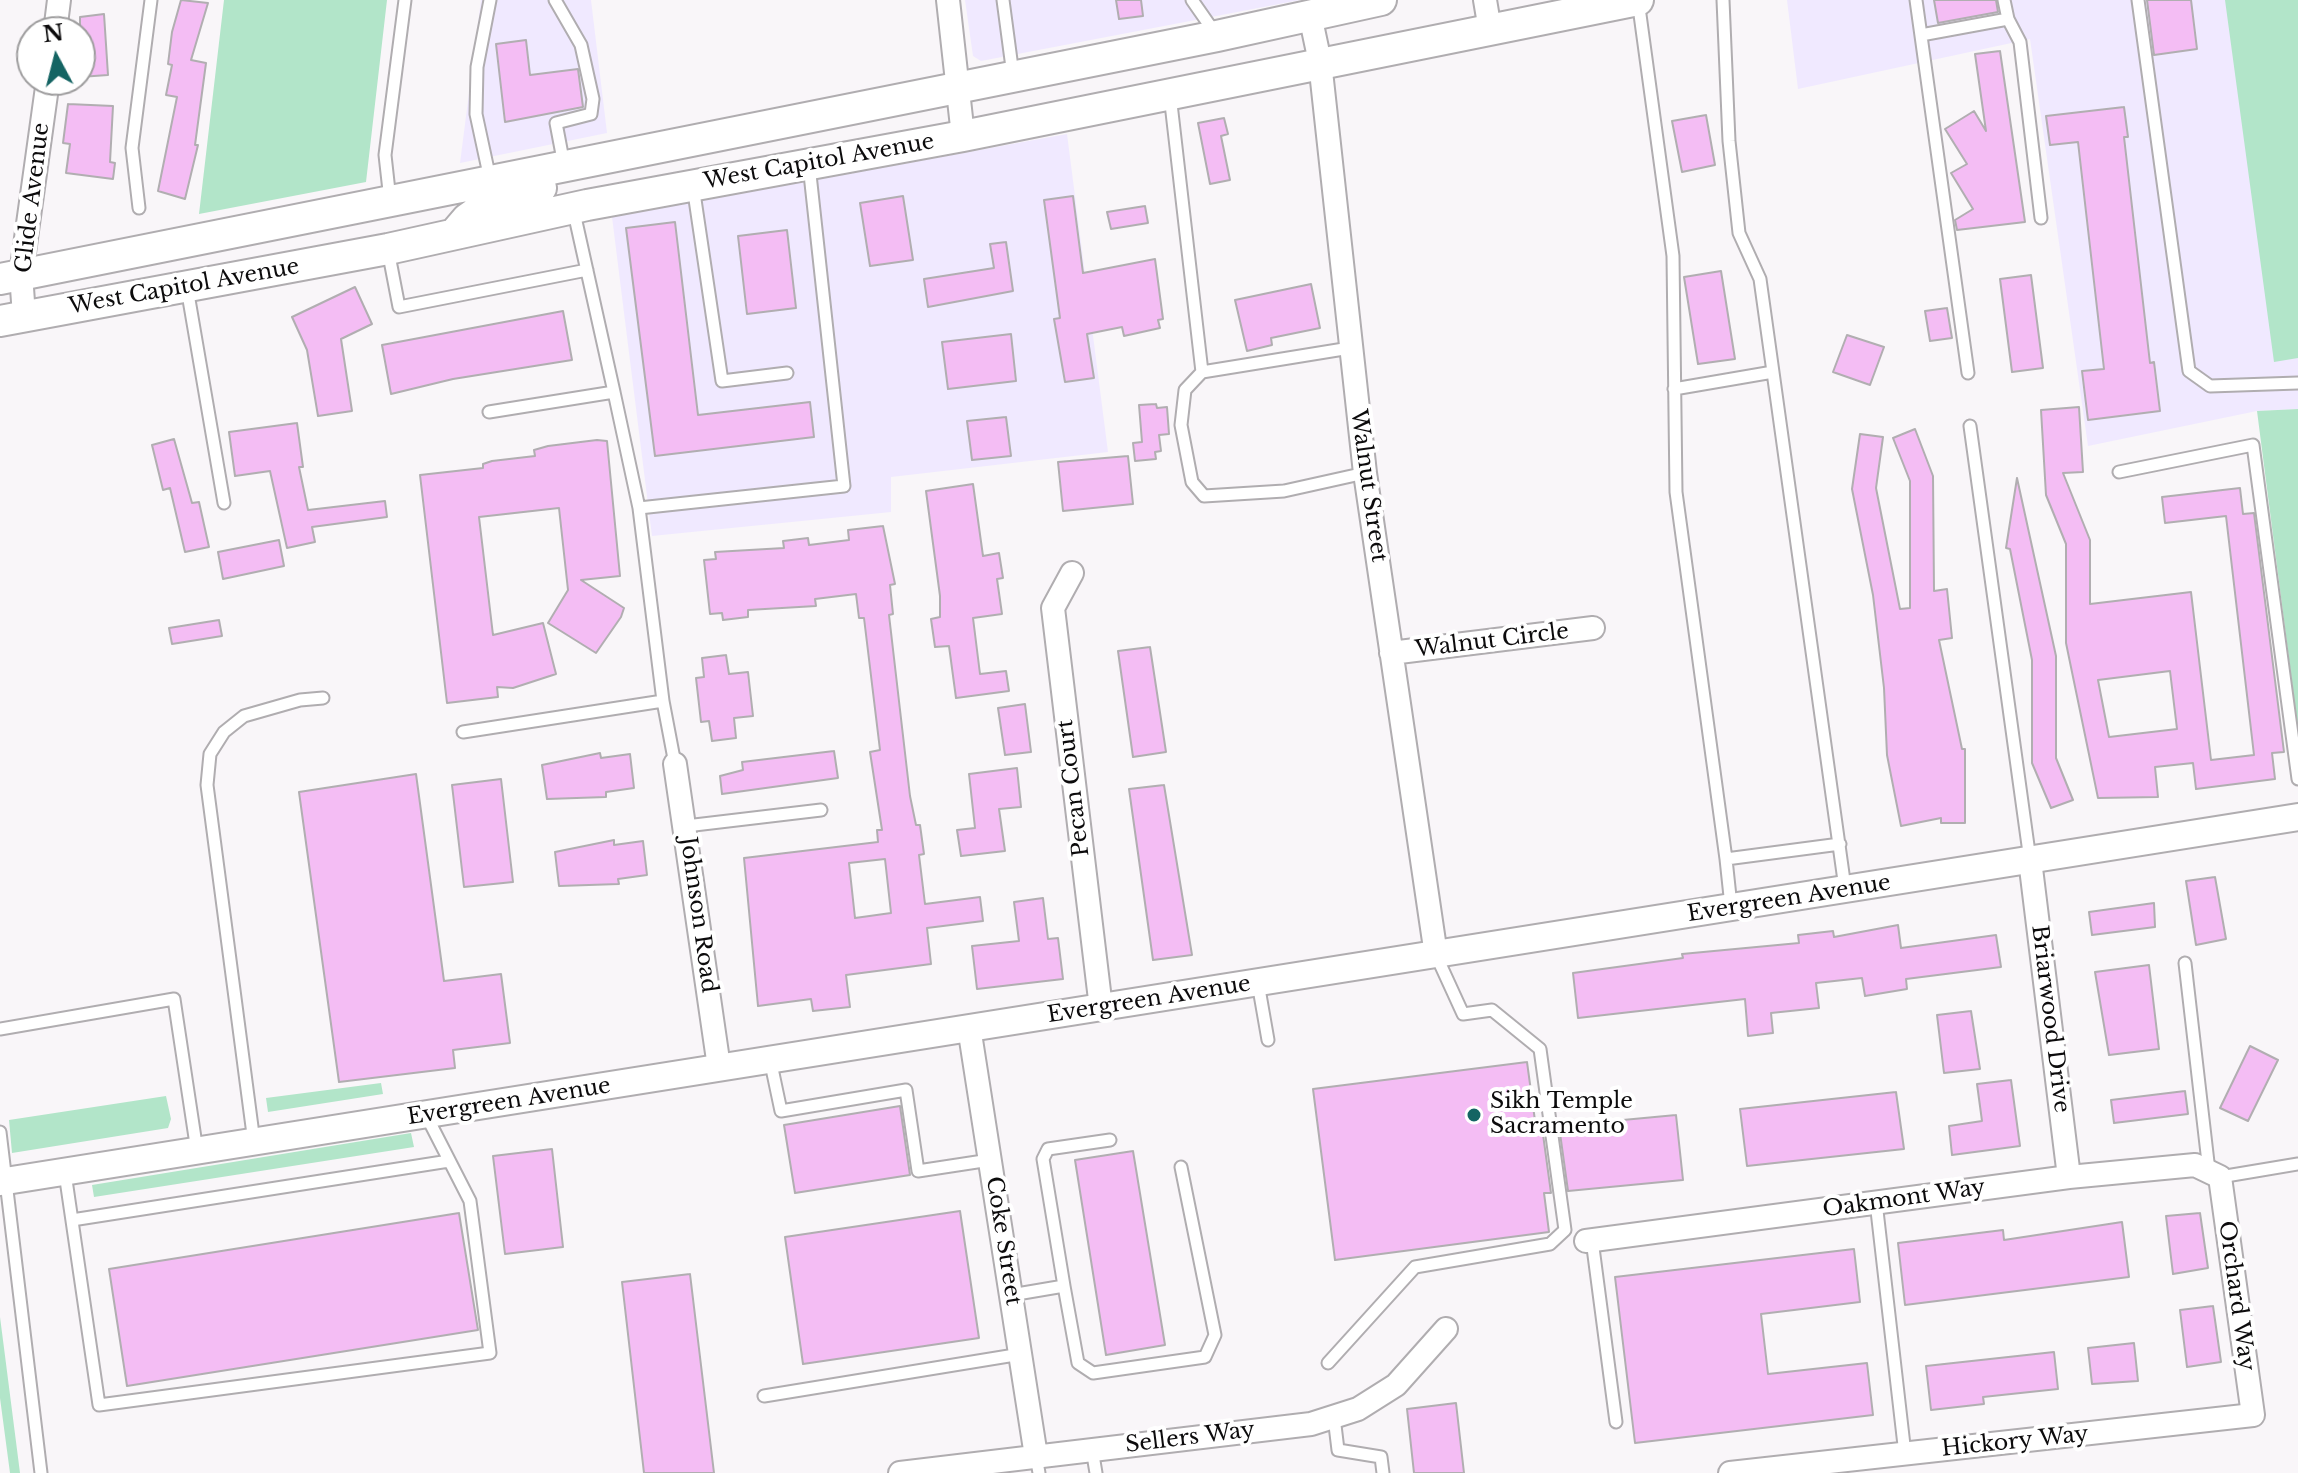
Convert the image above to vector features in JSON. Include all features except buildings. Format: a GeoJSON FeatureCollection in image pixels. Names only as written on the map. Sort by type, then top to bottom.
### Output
{"type":"FeatureCollection","features":[{"type":"Feature","properties":{"kind":"main road","name":"West Capitol Avenue"},"geometry":{"type":"LineString","coordinates":[[11,276],[1217,36],[1306,8],[1381,0]]}},
{"type":"Feature","properties":{"kind":"main road","name":"West Capitol Avenue"},"geometry":{"type":"LineString","coordinates":[[12,319],[388,249],[573,208],[963,136],[1638,0]]}},
{"type":"Feature","properties":{"kind":"main road"},"geometry":{"type":"LineString","coordinates":[[573,208],[590,189],[620,172],[717,154],[737,146],[749,128]]}},
{"type":"Feature","properties":{"kind":"main road"},"geometry":{"type":"LineString","coordinates":[[454,235],[467,219],[491,202],[548,187],[564,166]]}},
{"type":"Feature","properties":{"kind":"street"},"geometry":{"type":"LineString","coordinates":[[948,0],[963,136]]}},
{"type":"Feature","properties":{"kind":"street"},"geometry":{"type":"LineString","coordinates":[[1485,0],[1490,30]]}},
{"type":"Feature","properties":{"kind":"street","name":"Walnut Street"},"geometry":{"type":"LineString","coordinates":[[1306,8],[1320,62],[1365,473],[1436,955]]}},
{"type":"Feature","properties":{"kind":"street","name":"Glide Avenue"},"geometry":{"type":"LineString","coordinates":[[12,319],[11,276],[45,96]]}},
{"type":"Feature","properties":{"kind":"street","name":"Pecan Court"},"geometry":{"type":"LineString","coordinates":[[1072,573],[1053,608],[1101,1008]]}},
{"type":"Feature","properties":{"kind":"street","name":"Walnut Circle"},"geometry":{"type":"LineString","coordinates":[[1391,653],[1593,628]]}},
{"type":"Feature","properties":{"kind":"street","name":"Johnson Road"},"geometry":{"type":"LineString","coordinates":[[675,764],[719,1067]]}},
{"type":"Feature","properties":{"kind":"street","name":"Evergreen Avenue"},"geometry":{"type":"LineString","coordinates":[[3,1182],[2298,817]]}},
{"type":"Feature","properties":{"kind":"street","name":"Briarwood Drive"},"geometry":{"type":"LineString","coordinates":[[2030,860],[2069,1177]]}},
{"type":"Feature","properties":{"kind":"street","name":"Coke Street"},"geometry":{"type":"LineString","coordinates":[[969,1027],[1038,1464]]}},
{"type":"Feature","properties":{"kind":"street","name":"Oakmont Way"},"geometry":{"type":"LineString","coordinates":[[1589,1240],[2069,1177],[2195,1165],[2215,1174]]}},
{"type":"Feature","properties":{"kind":"street","name":"Orchard Way"},"geometry":{"type":"LineString","coordinates":[[2215,1174],[2253,1415]]}},
{"type":"Feature","properties":{"kind":"street","name":"Sellers Way"},"geometry":{"type":"LineString","coordinates":[[900,1473],[1038,1464],[1092,1449],[1311,1424],[1358,1409],[1396,1385],[1446,1329]]}},
{"type":"Feature","properties":{"kind":"street","name":"Hickory Way"},"geometry":{"type":"LineString","coordinates":[[1730,1473],[2253,1415]]}},
{"type":"Feature","properties":{"kind":"lane"},"geometry":{"type":"LineString","coordinates":[[139,208],[132,148],[151,0]]}},
{"type":"Feature","properties":{"kind":"lane"},"geometry":{"type":"LineString","coordinates":[[391,200],[385,155],[405,0]]}},
{"type":"Feature","properties":{"kind":"lane"},"geometry":{"type":"LineString","coordinates":[[490,0],[477,67],[476,114],[490,180]]}},
{"type":"Feature","properties":{"kind":"lane"},"geometry":{"type":"LineString","coordinates":[[555,0],[581,45],[593,99],[591,114],[556,123],[564,166]]}},
{"type":"Feature","properties":{"kind":"lane"},"geometry":{"type":"LineString","coordinates":[[1003,0],[1013,76]]}},
{"type":"Feature","properties":{"kind":"lane"},"geometry":{"type":"LineString","coordinates":[[1192,0],[1217,36]]}},
{"type":"Feature","properties":{"kind":"lane"},"geometry":{"type":"LineString","coordinates":[[1638,0],[1673,256],[1676,492],[1732,908]]}},
{"type":"Feature","properties":{"kind":"lane"},"geometry":{"type":"LineString","coordinates":[[1723,0],[1729,141],[1739,233],[1760,279],[1846,890]]}},
{"type":"Feature","properties":{"kind":"lane"},"geometry":{"type":"LineString","coordinates":[[1916,0],[1968,373]]}},
{"type":"Feature","properties":{"kind":"lane"},"geometry":{"type":"LineString","coordinates":[[2004,0],[2008,19],[2020,42],[2041,218]]}},
{"type":"Feature","properties":{"kind":"lane"},"geometry":{"type":"LineString","coordinates":[[2138,0],[2189,371],[2210,386],[2298,383]]}},
{"type":"Feature","properties":{"kind":"lane"},"geometry":{"type":"LineString","coordinates":[[1921,35],[2008,19]]}},
{"type":"Feature","properties":{"kind":"lane"},"geometry":{"type":"LineString","coordinates":[[1170,95],[1202,372]]}},
{"type":"Feature","properties":{"kind":"lane"},"geometry":{"type":"LineString","coordinates":[[639,508],[844,486],[809,164]]}},
{"type":"Feature","properties":{"kind":"lane"},"geometry":{"type":"LineString","coordinates":[[693,185],[722,381],[787,373]]}},
{"type":"Feature","properties":{"kind":"lane"},"geometry":{"type":"LineString","coordinates":[[573,208],[639,508],[663,701],[675,764]]}},
{"type":"Feature","properties":{"kind":"lane"},"geometry":{"type":"LineString","coordinates":[[388,249],[399,307],[587,270]]}},
{"type":"Feature","properties":{"kind":"lane"},"geometry":{"type":"LineString","coordinates":[[187,287],[224,503]]}},
{"type":"Feature","properties":{"kind":"lane"},"geometry":{"type":"LineString","coordinates":[[1350,348],[1202,372],[1185,390],[1181,425],[1192,482],[1204,496],[1284,491],[1365,473]]}},
{"type":"Feature","properties":{"kind":"lane"},"geometry":{"type":"LineString","coordinates":[[1674,389],[1773,372]]}},
{"type":"Feature","properties":{"kind":"lane"},"geometry":{"type":"LineString","coordinates":[[489,412],[614,392]]}},
{"type":"Feature","properties":{"kind":"lane"},"geometry":{"type":"LineString","coordinates":[[1970,426],[2030,860]]}},
{"type":"Feature","properties":{"kind":"lane"},"geometry":{"type":"LineString","coordinates":[[2119,472],[2253,445],[2298,779]]}},
{"type":"Feature","properties":{"kind":"lane"},"geometry":{"type":"LineString","coordinates":[[255,1142],[207,785],[210,754],[224,732],[244,716],[300,700],[323,698]]}},
{"type":"Feature","properties":{"kind":"lane"},"geometry":{"type":"LineString","coordinates":[[463,732],[663,701]]}},
{"type":"Feature","properties":{"kind":"lane"},"geometry":{"type":"LineString","coordinates":[[686,826],[821,810]]}},
{"type":"Feature","properties":{"kind":"lane"},"geometry":{"type":"LineString","coordinates":[[1726,859],[1840,844]]}},
{"type":"Feature","properties":{"kind":"lane"},"geometry":{"type":"LineString","coordinates":[[1328,1363],[1415,1267],[1550,1244],[1565,1230],[1540,1049],[1492,1010],[1463,1014],[1436,955]]}},
{"type":"Feature","properties":{"kind":"lane"},"geometry":{"type":"LineString","coordinates":[[2185,963],[2215,1174],[2298,1164]]}},
{"type":"Feature","properties":{"kind":"lane"},"geometry":{"type":"LineString","coordinates":[[1258,983],[1268,1040]]}},
{"type":"Feature","properties":{"kind":"lane"},"geometry":{"type":"LineString","coordinates":[[0,1029],[174,999],[197,1151]]}},
{"type":"Feature","properties":{"kind":"lane"},"geometry":{"type":"LineString","coordinates":[[770,1059],[781,1111],[906,1090],[918,1171],[990,1160]]}},
{"type":"Feature","properties":{"kind":"lane"},"geometry":{"type":"LineString","coordinates":[[65,1172],[99,1405],[490,1353],[470,1201],[426,1115]]}},
{"type":"Feature","properties":{"kind":"lane"},"geometry":{"type":"LineString","coordinates":[[0,1132],[3,1182],[41,1473]]}},
{"type":"Feature","properties":{"kind":"lane"},"geometry":{"type":"LineString","coordinates":[[1110,1140],[1048,1149],[1043,1159],[1078,1363],[1093,1373],[1205,1357],[1215,1335],[1181,1167]]}},
{"type":"Feature","properties":{"kind":"lane"},"geometry":{"type":"LineString","coordinates":[[72,1220],[449,1161]]}},
{"type":"Feature","properties":{"kind":"lane"},"geometry":{"type":"LineString","coordinates":[[1876,1202],[1905,1454]]}},
{"type":"Feature","properties":{"kind":"lane"},"geometry":{"type":"LineString","coordinates":[[1589,1240],[1616,1422]]}},
{"type":"Feature","properties":{"kind":"lane"},"geometry":{"type":"LineString","coordinates":[[1011,1295],[1064,1286]]}},
{"type":"Feature","properties":{"kind":"lane"},"geometry":{"type":"LineString","coordinates":[[764,1396],[1021,1354]]}},
{"type":"Feature","properties":{"kind":"lane"},"geometry":{"type":"LineString","coordinates":[[1334,1417],[1338,1450],[1381,1457],[1383,1473]]}},
{"type":"Feature","properties":{"kind":"lane"},"geometry":{"type":"LineString","coordinates":[[1092,1449],[1096,1473]]}},
{"type":"Feature","properties":{"kind":"shaded area"},"geometry":{"type":"Polygon","coordinates":[[[481,0],[591,0],[607,133],[460,163],[481,0]]]}},
{"type":"Feature","properties":{"kind":"shaded area"},"geometry":{"type":"Polygon","coordinates":[[[965,0],[1300,0],[981,61],[973,56],[965,0]]]}},
{"type":"Feature","properties":{"kind":"shaded area"},"geometry":{"type":"Polygon","coordinates":[[[1787,0],[2298,0],[2298,409],[2257,411],[2088,446],[2030,39],[1798,89],[1787,0]]]}},
{"type":"Feature","properties":{"kind":"shaded area"},"geometry":{"type":"Polygon","coordinates":[[[1067,134],[1108,452],[891,477],[891,512],[652,536],[612,217],[1067,134]]]}},
{"type":"Feature","properties":{"kind":"green space"},"geometry":{"type":"Polygon","coordinates":[[[224,0],[387,0],[366,182],[199,214],[224,0]]]}},
{"type":"Feature","properties":{"kind":"green space"},"geometry":{"type":"Polygon","coordinates":[[[2225,0],[2298,0],[2298,358],[2274,362],[2225,0]]]}},
{"type":"Feature","properties":{"kind":"green space"},"geometry":{"type":"Polygon","coordinates":[[[2298,409],[2298,729],[2257,411],[2298,409]]]}},
{"type":"Feature","properties":{"kind":"green space"},"geometry":{"type":"Polygon","coordinates":[[[381,1083],[383,1094],[268,1112],[266,1098],[381,1083]]]}},
{"type":"Feature","properties":{"kind":"green space"},"geometry":{"type":"Polygon","coordinates":[[[166,1096],[171,1119],[168,1128],[12,1153],[9,1120],[166,1096]]]}},
{"type":"Feature","properties":{"kind":"green space"},"geometry":{"type":"Polygon","coordinates":[[[411,1133],[414,1147],[94,1197],[92,1185],[411,1133]]]}},
{"type":"Feature","properties":{"kind":"green space"},"geometry":{"type":"Polygon","coordinates":[[[0,1317],[20,1473],[10,1473],[0,1398],[0,1317]]]}},
{"type":"Feature","properties":{"kind":"place","name":"Sikh Temple Sacramento"},"geometry":{"type":"Point","coordinates":[1474,1115]}}]}
